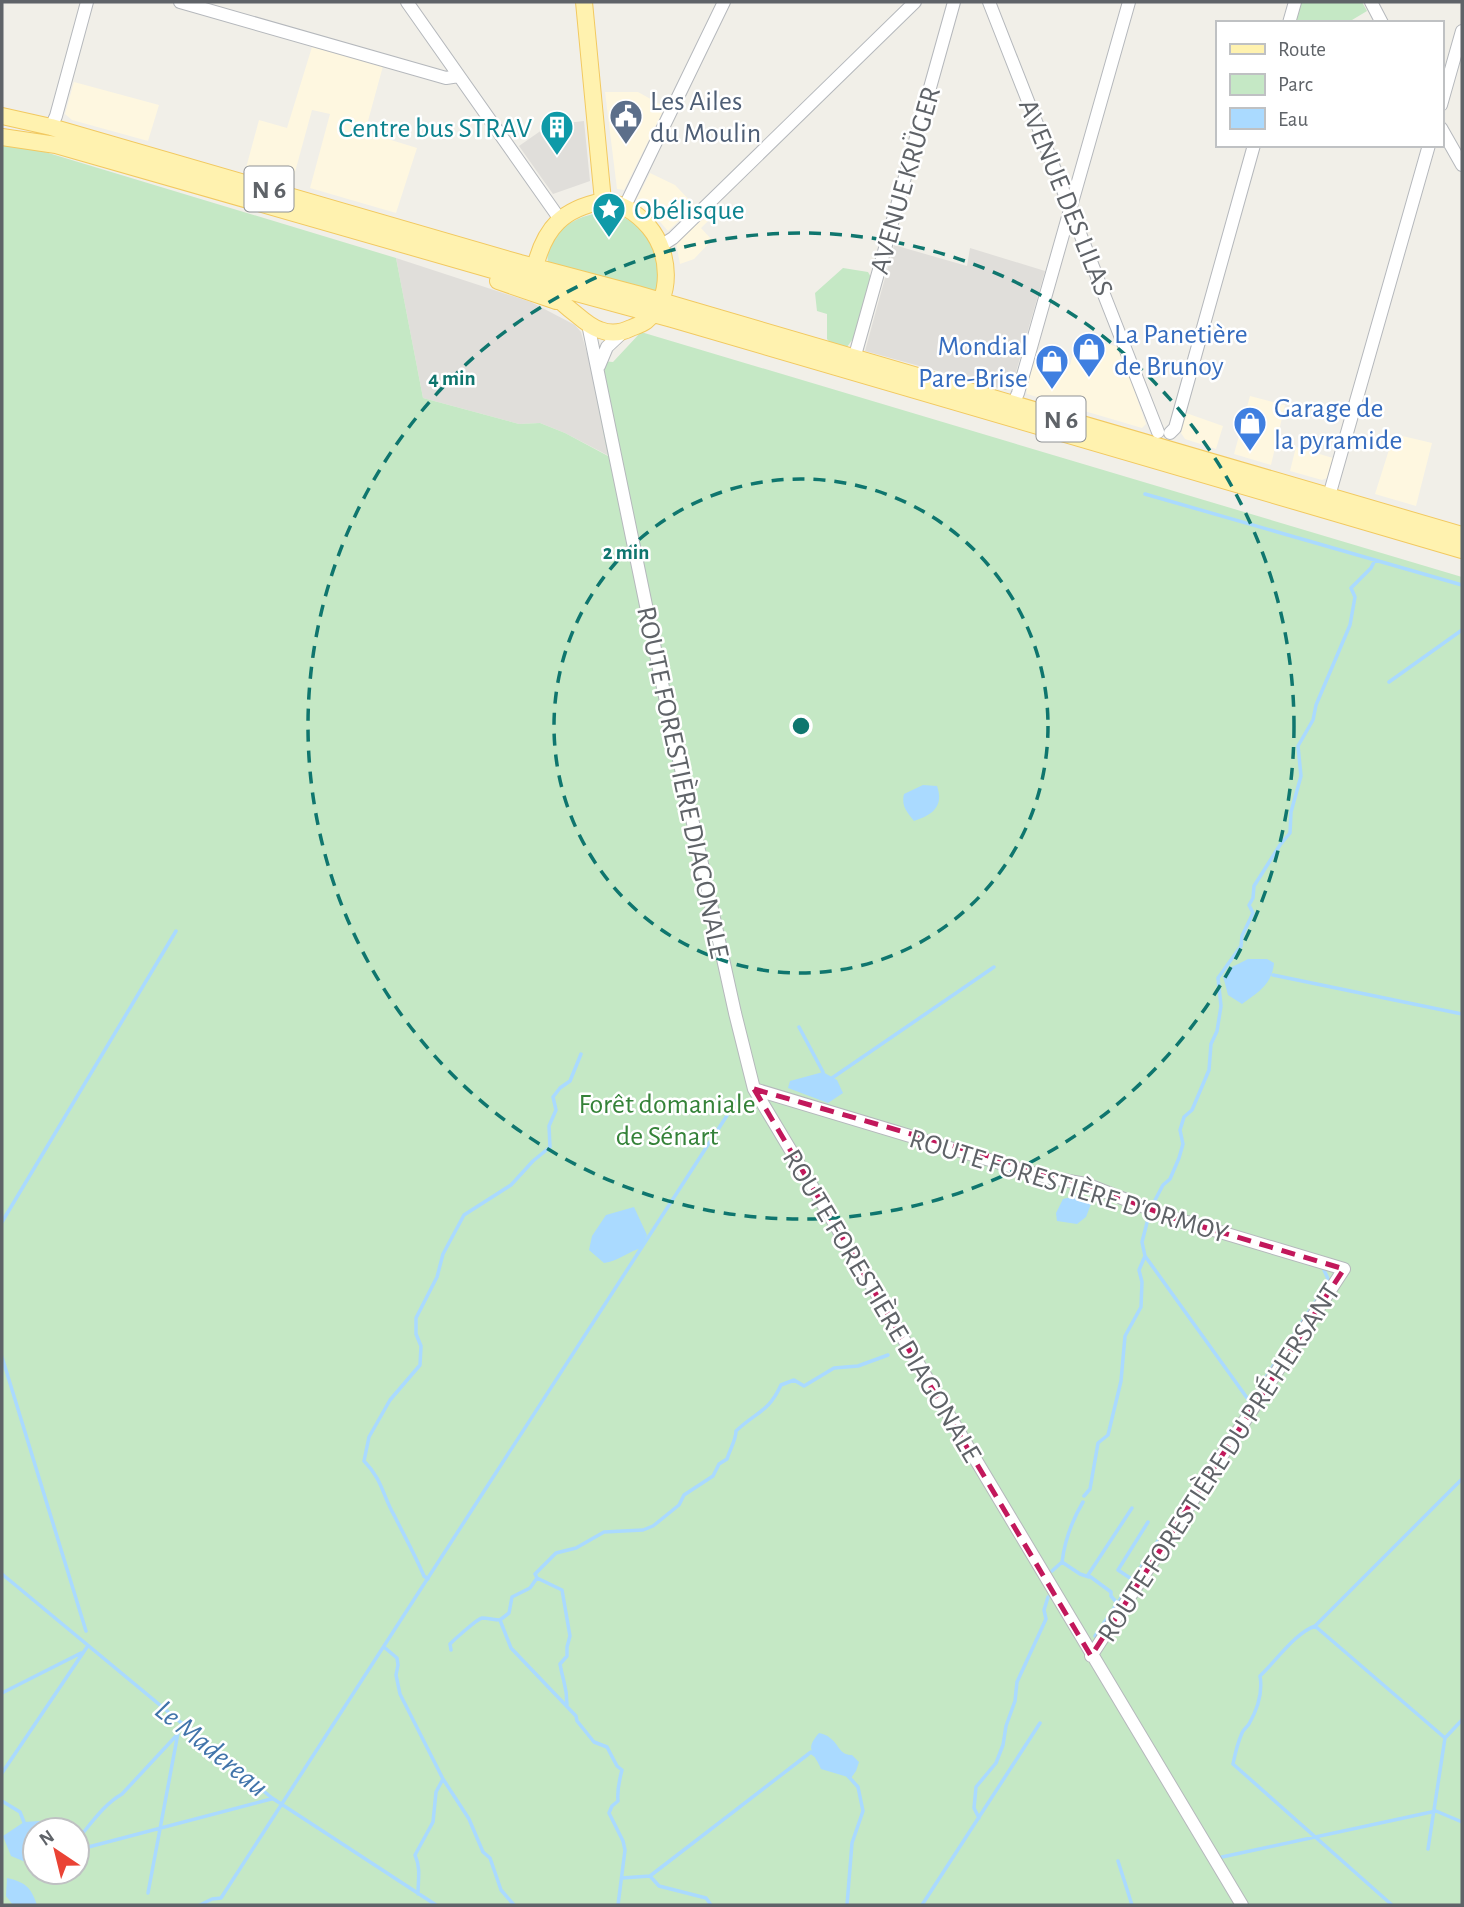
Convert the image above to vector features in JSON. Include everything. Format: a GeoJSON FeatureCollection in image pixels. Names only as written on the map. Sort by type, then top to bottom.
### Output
{"type":"FeatureCollection","features":[{"type":"Feature","properties":{"kind":"main road"},"geometry":{"type":"LineString","coordinates":[[584,2],[603,201]]}},
{"type":"Feature","properties":{"kind":"main road","name":"N 6"},"geometry":{"type":"LineString","coordinates":[[2,116],[53,121],[535,267],[655,308],[1462,550]]}},
{"type":"Feature","properties":{"kind":"main road","name":"N 6"},"geometry":{"type":"LineString","coordinates":[[2,131],[543,284],[655,308],[854,359],[1462,535]]}},
{"type":"Feature","properties":{"kind":"main road"},"geometry":{"type":"LineString","coordinates":[[2,137],[55,145]]}},
{"type":"Feature","properties":{"kind":"main road"},"geometry":{"type":"LineString","coordinates":[[603,201],[625,206],[644,221],[662,246],[666,268],[655,308],[646,321],[623,332],[602,331],[588,324],[562,303],[543,284],[535,267],[542,244],[559,218],[573,210],[603,201]]}},
{"type":"Feature","properties":{"kind":"main road"},"geometry":{"type":"LineString","coordinates":[[468,262],[478,274],[562,303]]}},
{"type":"Feature","properties":{"kind":"street"},"geometry":{"type":"LineString","coordinates":[[53,121],[88,2]]}},
{"type":"Feature","properties":{"kind":"street"},"geometry":{"type":"LineString","coordinates":[[180,2],[446,78],[459,76]]}},
{"type":"Feature","properties":{"kind":"street"},"geometry":{"type":"LineString","coordinates":[[407,2],[559,218]]}},
{"type":"Feature","properties":{"kind":"street"},"geometry":{"type":"LineString","coordinates":[[625,206],[724,2]]}},
{"type":"Feature","properties":{"kind":"street"},"geometry":{"type":"LineString","coordinates":[[662,246],[915,2]]}},
{"type":"Feature","properties":{"kind":"street","name":"AVENUE KRÜGER"},"geometry":{"type":"LineString","coordinates":[[854,359],[954,2]]}},
{"type":"Feature","properties":{"kind":"street","name":"AVENUE DES LILAS"},"geometry":{"type":"LineString","coordinates":[[989,2],[1164,433],[1175,442],[1174,451]]}},
{"type":"Feature","properties":{"kind":"street"},"geometry":{"type":"LineString","coordinates":[[1013,405],[1129,2]]}},
{"type":"Feature","properties":{"kind":"street"},"geometry":{"type":"LineString","coordinates":[[1290,21],[1295,2]]}},
{"type":"Feature","properties":{"kind":"street"},"geometry":{"type":"LineString","coordinates":[[1371,2],[1381,21]]}},
{"type":"Feature","properties":{"kind":"street"},"geometry":{"type":"LineString","coordinates":[[1443,98],[1462,31]]}},
{"type":"Feature","properties":{"kind":"street"},"geometry":{"type":"LineString","coordinates":[[1443,132],[1462,165]]}},
{"type":"Feature","properties":{"kind":"street"},"geometry":{"type":"LineString","coordinates":[[1144,443],[1175,428],[1253,147]]}},
{"type":"Feature","properties":{"kind":"street"},"geometry":{"type":"LineString","coordinates":[[1329,496],[1428,147]]}},
{"type":"Feature","properties":{"kind":"street","name":"ROUTE FORESTIÈRE DIAGONALE"},"geometry":{"type":"LineString","coordinates":[[588,324],[595,360],[599,366],[662,683],[754,1089],[1242,1905]]}},
{"type":"Feature","properties":{"kind":"street"},"geometry":{"type":"LineString","coordinates":[[599,366],[607,347],[623,332]]}},
{"type":"Feature","properties":{"kind":"street","name":"ROUTE FORESTIÈRE D'ORMOY"},"geometry":{"type":"LineString","coordinates":[[754,1089],[1046,1177],[1086,1184],[1170,1217],[1344,1269]]}},
{"type":"Feature","properties":{"kind":"street","name":"ROUTE FORESTIÈRE DU PRÉ HERSANT"},"geometry":{"type":"LineString","coordinates":[[1091,1656],[1344,1269]]}},
{"type":"Feature","properties":{"kind":"highlighted area"},"geometry":{"type":"Polygon","coordinates":[[[754,1089],[1086,1184],[1170,1217],[1344,1269],[1091,1656],[754,1089]]]}},
{"type":"Feature","properties":{"kind":"shaded area"},"geometry":{"type":"Polygon","coordinates":[[[312,47],[383,66],[365,132],[417,148],[396,213],[310,188],[330,114],[312,110],[292,183],[246,168],[259,120],[287,128],[312,47]]]}},
{"type":"Feature","properties":{"kind":"shaded area"},"geometry":{"type":"Polygon","coordinates":[[[74,82],[159,105],[148,141],[72,120],[65,114],[74,82]]]}},
{"type":"Feature","properties":{"kind":"shaded area"},"geometry":{"type":"Polygon","coordinates":[[[605,92],[638,92],[665,107],[624,190],[617,189],[605,92]]]}},
{"type":"Feature","properties":{"kind":"shaded area","name":"Centre bus STRAV"},"geometry":{"type":"Polygon","coordinates":[[[584,121],[590,181],[553,194],[519,146],[549,125],[584,121]]]}},
{"type":"Feature","properties":{"kind":"shaded area"},"geometry":{"type":"Polygon","coordinates":[[[650,173],[675,185],[695,206],[668,231],[654,215],[635,202],[650,173]]]}},
{"type":"Feature","properties":{"kind":"shaded area"},"geometry":{"type":"Polygon","coordinates":[[[707,215],[711,218],[701,228],[712,240],[694,259],[680,264],[676,243],[707,215]]]}},
{"type":"Feature","properties":{"kind":"shaded area"},"geometry":{"type":"Polygon","coordinates":[[[894,245],[967,266],[970,248],[1045,271],[1012,386],[1006,390],[865,351],[894,245]]]}},
{"type":"Feature","properties":{"kind":"shaded area"},"geometry":{"type":"Polygon","coordinates":[[[396,258],[531,302],[575,325],[581,332],[589,360],[609,456],[540,423],[519,424],[423,398],[396,258]]]}},
{"type":"Feature","properties":{"kind":"shaded area"},"geometry":{"type":"Polygon","coordinates":[[[1078,337],[1119,347],[1146,424],[1142,428],[1027,394],[1026,388],[1036,357],[1070,365],[1078,337]]]}},
{"type":"Feature","properties":{"kind":"shaded area"},"geometry":{"type":"Polygon","coordinates":[[[1250,396],[1285,405],[1271,465],[1234,454],[1250,396]]]}},
{"type":"Feature","properties":{"kind":"shaded area"},"geometry":{"type":"Polygon","coordinates":[[[1186,413],[1223,426],[1216,449],[1185,439],[1181,433],[1186,413]]]}},
{"type":"Feature","properties":{"kind":"shaded area"},"geometry":{"type":"Polygon","coordinates":[[[1394,434],[1432,443],[1416,506],[1375,494],[1394,434]]]}},
{"type":"Feature","properties":{"kind":"shaded area"},"geometry":{"type":"Polygon","coordinates":[[[1296,447],[1333,458],[1327,478],[1322,480],[1290,471],[1296,447]]]}},
{"type":"Feature","properties":{"kind":"green space"},"geometry":{"type":"Polygon","coordinates":[[[1300,2],[1362,2],[1367,11],[1350,21],[1295,21],[1300,2]]]}},
{"type":"Feature","properties":{"kind":"green space","name":"Forêt domaniale de Sénart"},"geometry":{"type":"Polygon","coordinates":[[[2,143],[22,145],[396,258],[423,398],[519,424],[540,423],[608,456],[589,360],[613,362],[641,332],[1462,577],[1462,1905],[2,1905],[2,143]]]}},
{"type":"Feature","properties":{"kind":"green space"},"geometry":{"type":"Polygon","coordinates":[[[607,212],[633,222],[652,242],[660,266],[658,288],[653,292],[548,262],[551,241],[557,233],[576,220],[607,212]]]}},
{"type":"Feature","properties":{"kind":"green space"},"geometry":{"type":"Polygon","coordinates":[[[843,268],[868,272],[872,279],[868,318],[847,347],[832,345],[827,339],[827,314],[817,311],[815,293],[843,268]]]}},
{"type":"Feature","properties":{"kind":"water"},"geometry":{"type":"Polygon","coordinates":[[[923,785],[937,786],[938,804],[927,816],[914,821],[904,805],[904,794],[923,785]]]}},
{"type":"Feature","properties":{"kind":"water"},"geometry":{"type":"Polygon","coordinates":[[[1248,959],[1267,959],[1274,963],[1273,971],[1259,992],[1242,1004],[1228,995],[1223,976],[1232,967],[1248,959]]]}},
{"type":"Feature","properties":{"kind":"water"},"geometry":{"type":"Polygon","coordinates":[[[823,1072],[837,1080],[843,1093],[828,1103],[788,1088],[790,1081],[823,1072]]]}},
{"type":"Feature","properties":{"kind":"water"},"geometry":{"type":"Polygon","coordinates":[[[1075,1196],[1087,1199],[1091,1204],[1086,1217],[1077,1224],[1057,1221],[1056,1213],[1063,1199],[1075,1196]]]}},
{"type":"Feature","properties":{"kind":"water"},"geometry":{"type":"Polygon","coordinates":[[[634,1207],[647,1235],[641,1248],[604,1263],[589,1250],[592,1236],[606,1215],[634,1207]]]}},
{"type":"Feature","properties":{"kind":"water"},"geometry":{"type":"Polygon","coordinates":[[[819,1733],[829,1737],[842,1751],[859,1762],[851,1778],[821,1769],[811,1747],[819,1733]]]}},
{"type":"Feature","properties":{"kind":"water"},"geometry":{"type":"Polygon","coordinates":[[[21,1824],[21,1860],[11,1856],[3,1836],[21,1824]]]}},
{"type":"Feature","properties":{"kind":"water"},"geometry":{"type":"Polygon","coordinates":[[[7,1878],[26,1886],[37,1905],[13,1905],[6,1896],[7,1878]]]}},
{"type":"Feature","properties":{"kind":"waterway"},"geometry":{"type":"LineString","coordinates":[[1145,494],[1462,585]]}},
{"type":"Feature","properties":{"kind":"waterway"},"geometry":{"type":"LineString","coordinates":[[1154,1202],[1163,1185],[1170,1179],[1179,1158],[1183,1144],[1180,1130],[1184,1117],[1192,1110],[1209,1070],[1211,1044],[1217,1031],[1221,1006],[1218,978],[1241,946],[1242,936],[1253,913],[1249,905],[1254,886],[1290,833],[1291,812],[1301,776],[1298,746],[1313,720],[1316,705],[1350,625],[1355,597],[1351,588],[1371,568],[1375,560]]}},
{"type":"Feature","properties":{"kind":"waterway"},"geometry":{"type":"LineString","coordinates":[[1389,682],[1462,630]]}},
{"type":"Feature","properties":{"kind":"waterway"},"geometry":{"type":"LineString","coordinates":[[2,1222],[176,931]]}},
{"type":"Feature","properties":{"kind":"waterway"},"geometry":{"type":"LineString","coordinates":[[832,1078],[994,967]]}},
{"type":"Feature","properties":{"kind":"waterway"},"geometry":{"type":"LineString","coordinates":[[1273,975],[1462,1014]]}},
{"type":"Feature","properties":{"kind":"waterway"},"geometry":{"type":"LineString","coordinates":[[799,1027],[823,1072]]}},
{"type":"Feature","properties":{"kind":"waterway"},"geometry":{"type":"LineString","coordinates":[[428,1579],[424,1576],[379,1481],[364,1461],[369,1437],[390,1400],[420,1365],[421,1346],[416,1334],[416,1318],[437,1277],[443,1254],[464,1215],[511,1185],[550,1147],[549,1126],[556,1110],[553,1097],[570,1081],[581,1054]]}},
{"type":"Feature","properties":{"kind":"waterway"},"geometry":{"type":"LineString","coordinates":[[200,1905],[221,1898],[737,1100]]}},
{"type":"Feature","properties":{"kind":"waterway"},"geometry":{"type":"LineString","coordinates":[[1084,1496],[1090,1489],[1098,1443],[1108,1435],[1121,1381],[1125,1336],[1141,1307],[1142,1282],[1139,1270],[1145,1256],[1142,1242],[1149,1215]]}},
{"type":"Feature","properties":{"kind":"waterway"},"geometry":{"type":"LineString","coordinates":[[1145,1256],[1250,1402]]}},
{"type":"Feature","properties":{"kind":"waterway"},"geometry":{"type":"LineString","coordinates":[[1260,1386],[1329,1281],[1324,1270]]}},
{"type":"Feature","properties":{"kind":"waterway"},"geometry":{"type":"LineString","coordinates":[[500,1620],[509,1613],[512,1597],[530,1588],[537,1578],[535,1574],[556,1553],[576,1548],[604,1532],[643,1530],[653,1526],[679,1505],[684,1495],[713,1476],[719,1464],[727,1459],[736,1431],[767,1407],[781,1385],[794,1380],[804,1386],[834,1368],[858,1366],[888,1355]]}},
{"type":"Feature","properties":{"kind":"waterway"},"geometry":{"type":"LineString","coordinates":[[2,1357],[86,1631]]}},
{"type":"Feature","properties":{"kind":"waterway"},"geometry":{"type":"LineString","coordinates":[[1445,1738],[1315,1626],[1462,1479]]}},
{"type":"Feature","properties":{"kind":"waterway"},"geometry":{"type":"LineString","coordinates":[[1052,1571],[1062,1562],[1069,1531],[1083,1502]]}},
{"type":"Feature","properties":{"kind":"waterway"},"geometry":{"type":"LineString","coordinates":[[1117,1603],[1111,1592],[1088,1575],[1132,1508]]}},
{"type":"Feature","properties":{"kind":"waterway"},"geometry":{"type":"LineString","coordinates":[[1133,1580],[1118,1570],[1148,1522]]}},
{"type":"Feature","properties":{"kind":"waterway"},"geometry":{"type":"LineString","coordinates":[[1132,1581],[1165,1530]]}},
{"type":"Feature","properties":{"kind":"waterway"},"geometry":{"type":"LineString","coordinates":[[1062,1562],[1089,1577]]}},
{"type":"Feature","properties":{"kind":"waterway","name":"Le Madereau"},"geometry":{"type":"LineString","coordinates":[[2,1574],[272,1798],[436,1905]]}},
{"type":"Feature","properties":{"kind":"waterway"},"geometry":{"type":"LineString","coordinates":[[537,1578],[562,1590],[570,1636],[567,1656],[560,1664],[567,1705]]}},
{"type":"Feature","properties":{"kind":"waterway"},"geometry":{"type":"LineString","coordinates":[[1095,1636],[1127,1589]]}},
{"type":"Feature","properties":{"kind":"waterway"},"geometry":{"type":"LineString","coordinates":[[979,1818],[974,1808],[976,1787],[996,1763],[1003,1745],[1006,1726],[1015,1701],[1017,1682],[1046,1619],[1044,1610],[1048,1597]]}},
{"type":"Feature","properties":{"kind":"waterway"},"geometry":{"type":"LineString","coordinates":[[451,1650],[450,1644],[479,1619],[500,1620],[511,1648],[576,1716],[594,1742],[607,1747],[622,1770],[618,1801],[609,1813],[625,1850],[618,1905]]}},
{"type":"Feature","properties":{"kind":"waterway"},"geometry":{"type":"LineString","coordinates":[[1315,1626],[1293,1641],[1260,1676],[1261,1689],[1257,1707],[1242,1733],[1233,1764],[1392,1905]]}},
{"type":"Feature","properties":{"kind":"waterway"},"geometry":{"type":"LineString","coordinates":[[2,1773],[87,1647]]}},
{"type":"Feature","properties":{"kind":"waterway"},"geometry":{"type":"LineString","coordinates":[[384,1647],[397,1658],[396,1675],[400,1694],[443,1779],[469,1819],[483,1852],[490,1858],[501,1890],[514,1905]]}},
{"type":"Feature","properties":{"kind":"waterway"},"geometry":{"type":"LineString","coordinates":[[2,1693],[81,1653]]}},
{"type":"Feature","properties":{"kind":"waterway"},"geometry":{"type":"LineString","coordinates":[[1428,1849],[1445,1738],[1462,1720]]}},
{"type":"Feature","properties":{"kind":"waterway"},"geometry":{"type":"LineString","coordinates":[[922,1905],[1040,1723]]}},
{"type":"Feature","properties":{"kind":"waterway"},"geometry":{"type":"LineString","coordinates":[[148,1893],[178,1733],[182,1726]]}},
{"type":"Feature","properties":{"kind":"waterway"},"geometry":{"type":"LineString","coordinates":[[91,1823],[176,1736]]}},
{"type":"Feature","properties":{"kind":"waterway"},"geometry":{"type":"LineString","coordinates":[[622,1878],[650,1876],[811,1752],[815,1755]]}},
{"type":"Feature","properties":{"kind":"waterway"},"geometry":{"type":"LineString","coordinates":[[847,1905],[852,1843],[863,1811],[858,1787],[848,1776]]}},
{"type":"Feature","properties":{"kind":"waterway"},"geometry":{"type":"LineString","coordinates":[[418,1894],[419,1870],[415,1855],[433,1822],[436,1792],[443,1779]]}},
{"type":"Feature","properties":{"kind":"waterway"},"geometry":{"type":"LineString","coordinates":[[91,1846],[271,1799]]}},
{"type":"Feature","properties":{"kind":"waterway"},"geometry":{"type":"LineString","coordinates":[[2,1801],[20,1812],[22,1816]]}},
{"type":"Feature","properties":{"kind":"waterway"},"geometry":{"type":"LineString","coordinates":[[1222,1857],[1436,1811],[1462,1822]]}},
{"type":"Feature","properties":{"kind":"waterway"},"geometry":{"type":"LineString","coordinates":[[1118,1861],[1132,1905]]}},
{"type":"Feature","properties":{"kind":"waterway"},"geometry":{"type":"LineString","coordinates":[[650,1876],[659,1886],[706,1898],[711,1905]]}},
{"type":"Feature","properties":{"kind":"place","name":"Les Ailes du Moulin"},"geometry":{"type":"Point","coordinates":[626,146]}},
{"type":"Feature","properties":{"kind":"place","name":"Centre bus STRAV"},"geometry":{"type":"Point","coordinates":[557,157]}},
{"type":"Feature","properties":{"kind":"place","name":"Obélisque"},"geometry":{"type":"Point","coordinates":[609,239]}},
{"type":"Feature","properties":{"kind":"place","name":"La Panetière de Brunoy"},"geometry":{"type":"Point","coordinates":[1089,379]}},
{"type":"Feature","properties":{"kind":"place","name":"Mondial Pare-Brise"},"geometry":{"type":"Point","coordinates":[1052,391]}},
{"type":"Feature","properties":{"kind":"place","name":"Garage de la pyramide"},"geometry":{"type":"Point","coordinates":[1250,453]}}]}
